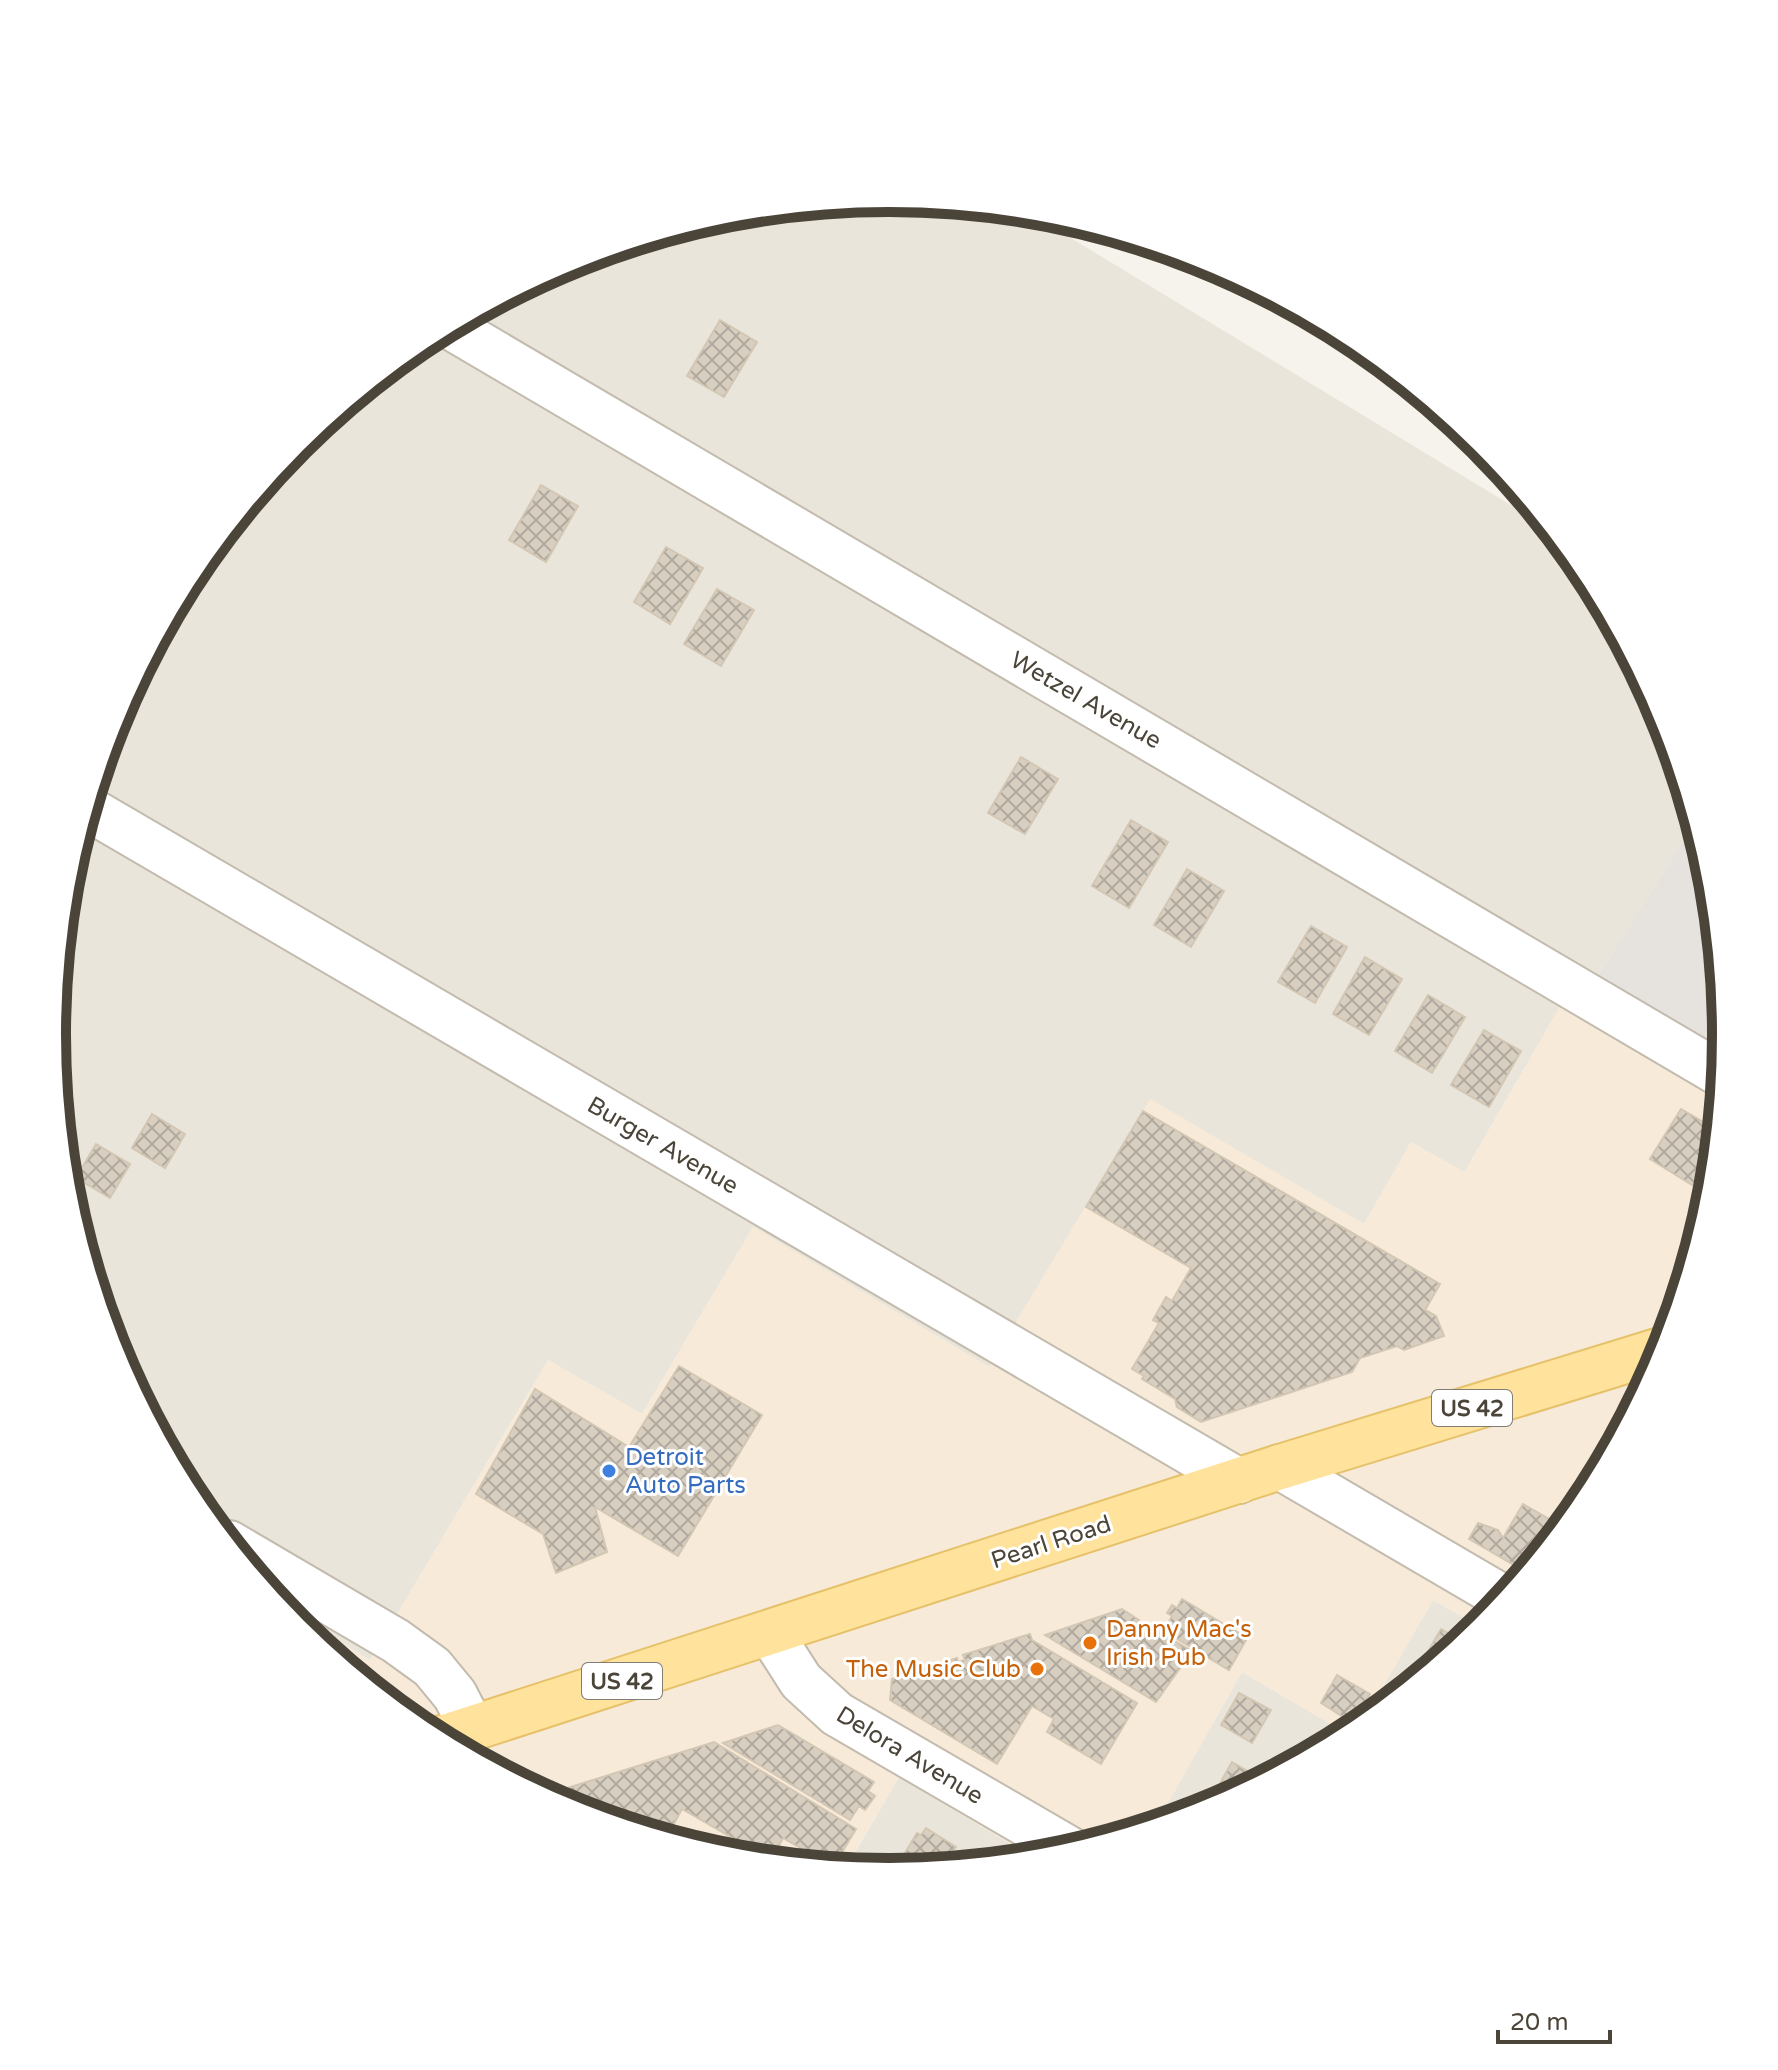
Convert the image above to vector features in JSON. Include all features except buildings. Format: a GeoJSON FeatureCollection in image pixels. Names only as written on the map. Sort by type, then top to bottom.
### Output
{"type":"FeatureCollection","features":[{"type":"Feature","properties":{"kind":"main road","name":"Pearl Road"},"geometry":{"type":"LineString","coordinates":[[456,1734],[1280,1467],[1647,1354]]}},
{"type":"Feature","properties":{"kind":"street","name":"Wetzel Avenue"},"geometry":{"type":"LineString","coordinates":[[461,333],[1711,1068]]}},
{"type":"Feature","properties":{"kind":"street","name":"Burger Avenue"},"geometry":{"type":"LineString","coordinates":[[97,814],[1239,1481]]}},
{"type":"Feature","properties":{"kind":"street"},"geometry":{"type":"LineString","coordinates":[[1280,1467],[1494,1592]]}},
{"type":"Feature","properties":{"kind":"street"},"geometry":{"type":"LineString","coordinates":[[253,1557],[396,1641],[432,1667],[455,1695],[456,1734]]}},
{"type":"Feature","properties":{"kind":"street","name":"Delora Avenue"},"geometry":{"type":"LineString","coordinates":[[771,1634],[801,1681],[837,1714],[1055,1841]]}},
{"type":"Feature","properties":{"kind":"shaded area"},"geometry":{"type":"Polygon","coordinates":[[[889,212],[943,214],[1057,230],[1526,514],[1573,578],[1627,671],[1668,770],[1687,835],[1595,981],[1580,972],[1464,1173],[1411,1142],[1364,1224],[1150,1100],[989,1367],[753,1227],[642,1414],[548,1360],[370,1660],[323,1632],[270,1578],[205,1492],[151,1399],[110,1300],[94,1248],[73,1142],[68,1089],[66,1035],[73,928],[94,822],[110,770],[151,671],[176,623],[236,534],[307,453],[388,382],[478,322],[525,297],[624,256],[676,240],[782,219],[889,212]]]}},
{"type":"Feature","properties":{"kind":"shaded area"},"geometry":{"type":"Polygon","coordinates":[[[1687,835],[1705,928],[1712,1048],[1595,981],[1687,835]]]}},
{"type":"Feature","properties":{"kind":"shaded area"},"geometry":{"type":"Polygon","coordinates":[[[1580,972],[1712,1048],[1705,1142],[1696,1196],[1668,1300],[1627,1399],[1602,1447],[1542,1536],[1468,1620],[1433,1600],[1377,1697],[1335,1726],[1242,1672],[1164,1810],[1102,1830],[1017,1848],[899,1777],[852,1857],[782,1851],[728,1842],[624,1814],[525,1773],[477,1748],[432,1719],[388,1688],[323,1632],[370,1660],[548,1360],[642,1414],[753,1227],[989,1367],[1150,1099],[1364,1224],[1411,1142],[1465,1172],[1580,972]]]}},
{"type":"Feature","properties":{"kind":"shaded area"},"geometry":{"type":"Polygon","coordinates":[[[1433,1600],[1468,1620],[1432,1654],[1377,1697],[1433,1600]]]}},
{"type":"Feature","properties":{"kind":"shaded area"},"geometry":{"type":"Polygon","coordinates":[[[1242,1672],[1335,1726],[1253,1773],[1164,1810],[1242,1672]]]}},
{"type":"Feature","properties":{"kind":"shaded area"},"geometry":{"type":"Polygon","coordinates":[[[899,1777],[1017,1848],[943,1856],[853,1857],[899,1777]]]}},
{"type":"Feature","properties":{"kind":"place","name":"Detroit Auto Parts"},"geometry":{"type":"Point","coordinates":[609,1471]}},
{"type":"Feature","properties":{"kind":"place","name":"Danny Mac's Irish Pub"},"geometry":{"type":"Point","coordinates":[1090,1643]}},
{"type":"Feature","properties":{"kind":"place","name":"The Music Club"},"geometry":{"type":"Point","coordinates":[1037,1669]}}]}
